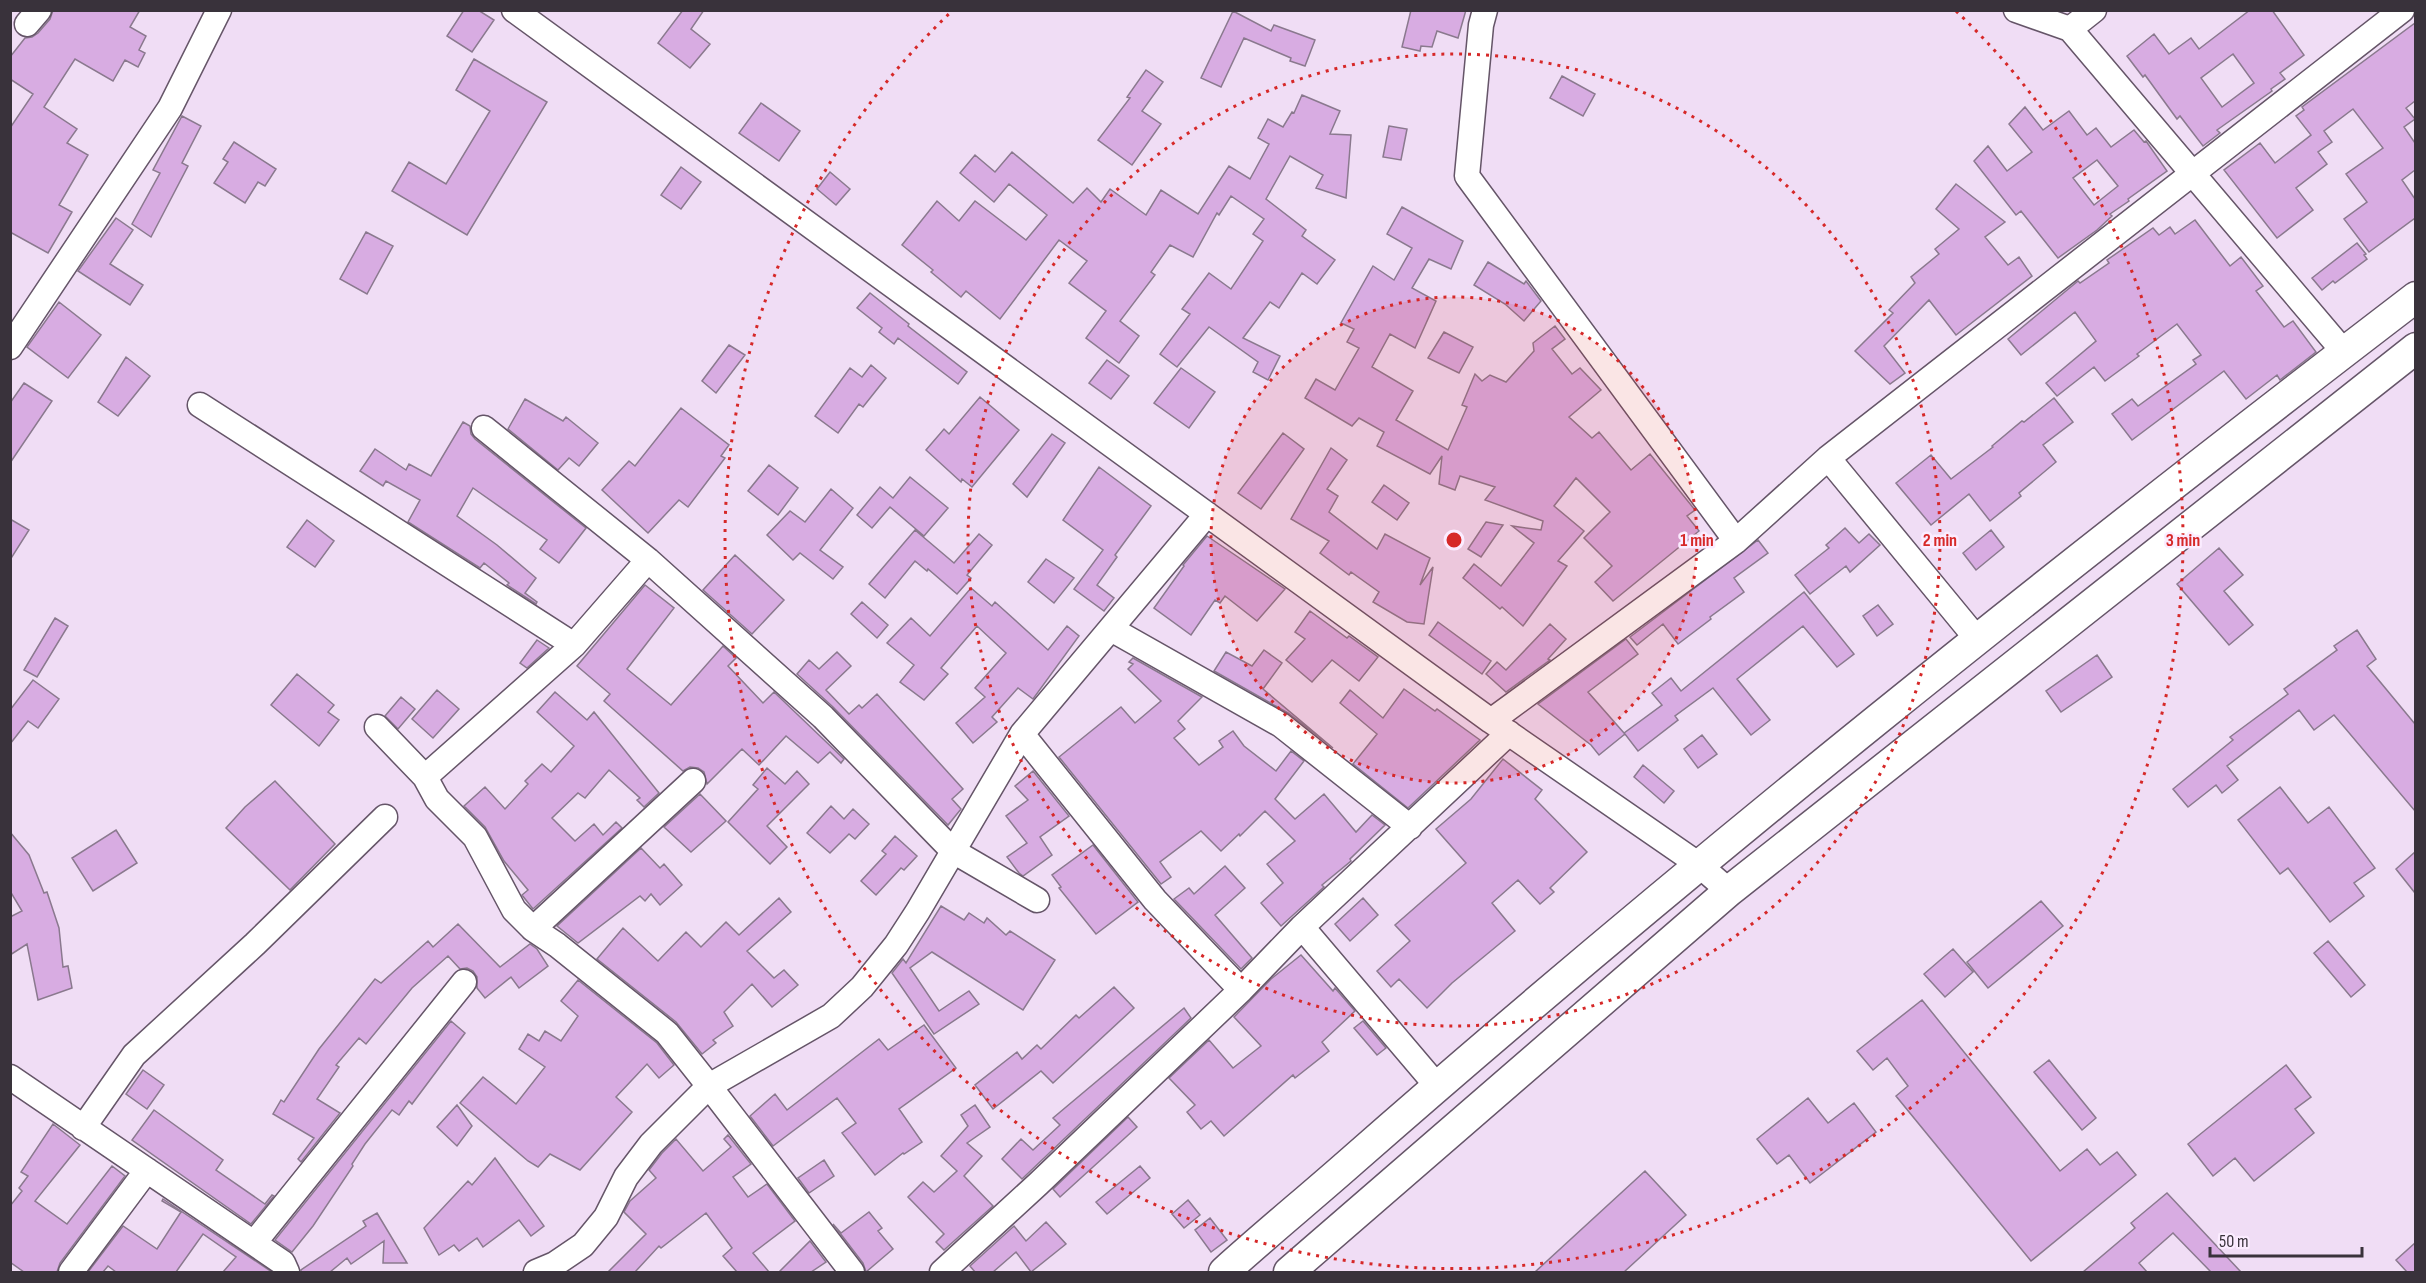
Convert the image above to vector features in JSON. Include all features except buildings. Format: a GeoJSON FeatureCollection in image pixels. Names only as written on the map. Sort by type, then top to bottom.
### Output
{"type":"FeatureCollection","features":[{"type":"Feature","properties":{"kind":"street"},"geometry":{"type":"LineString","coordinates":[[10,347],[170,108],[219,10]]}},
{"type":"Feature","properties":{"kind":"street"},"geometry":{"type":"LineString","coordinates":[[514,10],[1500,727],[1698,864],[1729,891]]}},
{"type":"Feature","properties":{"kind":"street"},"geometry":{"type":"LineString","coordinates":[[1485,10],[1480,25],[1467,176],[1736,541]]}},
{"type":"Feature","properties":{"kind":"street"},"geometry":{"type":"LineString","coordinates":[[2016,10],[2070,29],[2344,352]]}},
{"type":"Feature","properties":{"kind":"street"},"geometry":{"type":"LineString","coordinates":[[2070,29],[2094,10]]}},
{"type":"Feature","properties":{"kind":"street"},"geometry":{"type":"LineString","coordinates":[[947,1271],[1240,990],[1302,927],[1410,827],[1500,727],[1736,541],[1828,458],[2402,10]]}},
{"type":"Feature","properties":{"kind":"street"},"geometry":{"type":"LineString","coordinates":[[1224,1272],[1437,1086],[1698,864],[1977,639],[2415,297]]}},
{"type":"Feature","properties":{"kind":"street"},"geometry":{"type":"LineString","coordinates":[[1288,1272],[1729,891],[2415,348]]}},
{"type":"Feature","properties":{"kind":"street"},"geometry":{"type":"LineString","coordinates":[[200,405],[574,645]]}},
{"type":"Feature","properties":{"kind":"street"},"geometry":{"type":"LineString","coordinates":[[484,428],[648,560],[823,717],[953,851],[1038,900]]}},
{"type":"Feature","properties":{"kind":"street"},"geometry":{"type":"LineString","coordinates":[[1828,458],[1977,639]]}},
{"type":"Feature","properties":{"kind":"street"},"geometry":{"type":"LineString","coordinates":[[536,1272],[555,1264],[583,1245],[606,1217],[626,1177],[651,1143],[709,1086],[831,1016],[862,987],[896,945],[1022,734],[1207,514]]}},
{"type":"Feature","properties":{"kind":"street"},"geometry":{"type":"LineString","coordinates":[[425,777],[574,645],[648,560]]}},
{"type":"Feature","properties":{"kind":"street"},"geometry":{"type":"LineString","coordinates":[[1111,629],[1281,725],[1410,827]]}},
{"type":"Feature","properties":{"kind":"street"},"geometry":{"type":"LineString","coordinates":[[377,727],[425,777],[437,799],[475,837],[514,910],[533,929],[557,945],[667,1033],[852,1272]]}},
{"type":"Feature","properties":{"kind":"street"},"geometry":{"type":"LineString","coordinates":[[1022,734],[1155,900],[1240,990]]}},
{"type":"Feature","properties":{"kind":"street"},"geometry":{"type":"LineString","coordinates":[[533,929],[693,781]]}},
{"type":"Feature","properties":{"kind":"street"},"geometry":{"type":"LineString","coordinates":[[83,1128],[134,1055],[255,945],[385,818]]}},
{"type":"Feature","properties":{"kind":"street"},"geometry":{"type":"LineString","coordinates":[[1302,927],[1437,1086]]}},
{"type":"Feature","properties":{"kind":"street"},"geometry":{"type":"LineString","coordinates":[[254,1244],[464,982]]}},
{"type":"Feature","properties":{"kind":"street"},"geometry":{"type":"LineString","coordinates":[[10,1077],[285,1265],[287,1272]]}},
{"type":"Feature","properties":{"kind":"street"},"geometry":{"type":"LineString","coordinates":[[71,1272],[147,1170]]}}]}
